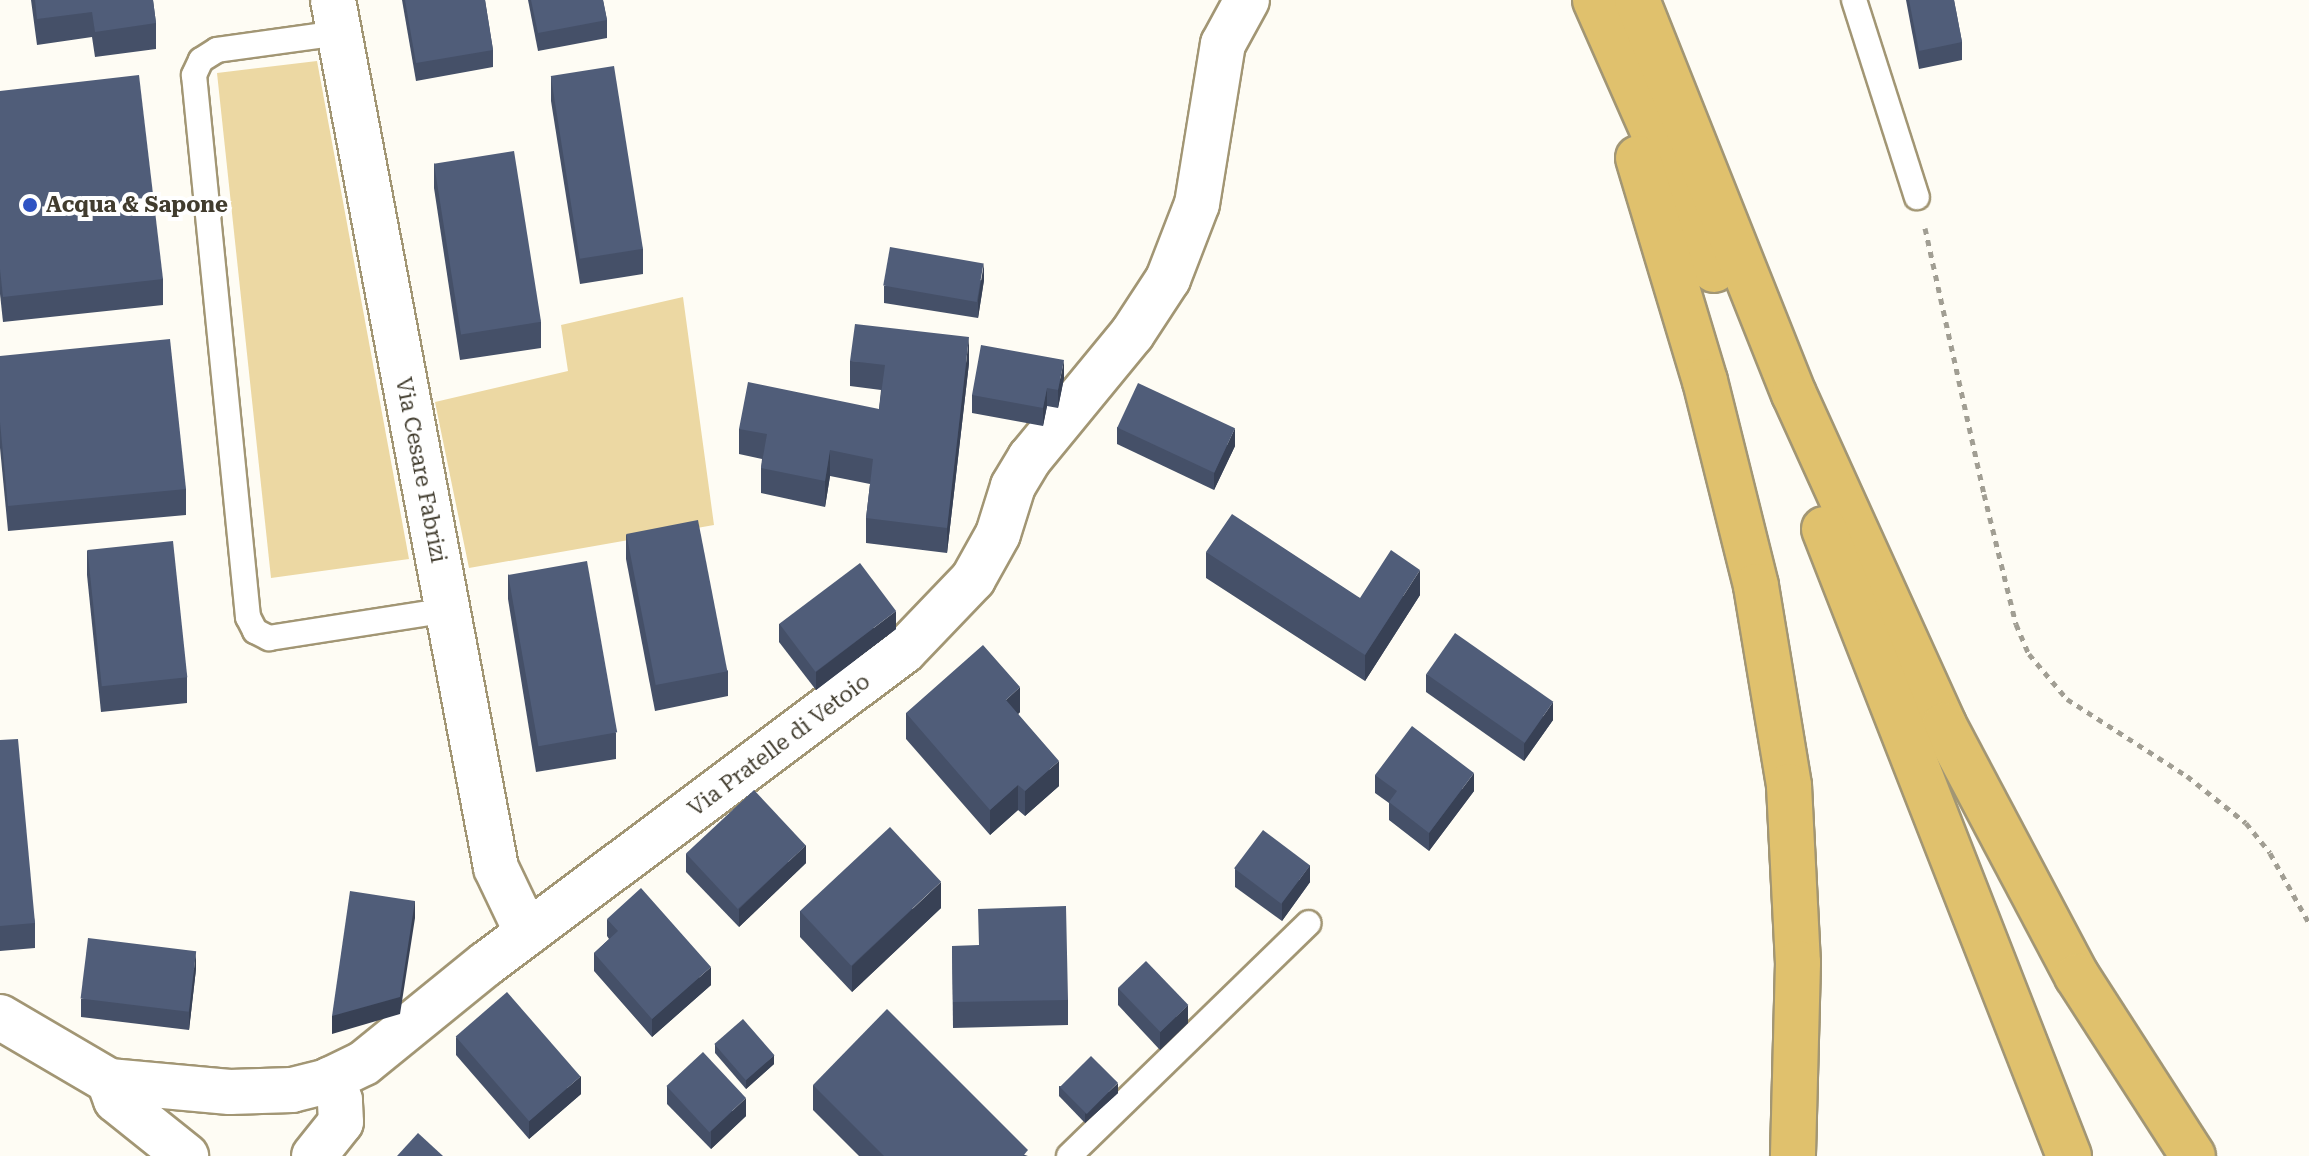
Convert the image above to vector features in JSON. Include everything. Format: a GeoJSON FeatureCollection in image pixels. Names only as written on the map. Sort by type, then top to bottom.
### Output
{"type":"FeatureCollection","features":[{"type":"Feature","properties":{"kind":"highway"},"geometry":{"type":"LineString","coordinates":[[1586,0],[1684,306],[1756,586],[1789,786],[1799,978],[1793,1156]]}},
{"type":"Feature","properties":{"kind":"highway"},"geometry":{"type":"LineString","coordinates":[[1595,0],[1783,428],[2069,1156]]}},
{"type":"Feature","properties":{"kind":"highway"},"geometry":{"type":"LineString","coordinates":[[1635,0],[1783,428]]}},
{"type":"Feature","properties":{"kind":"highway"},"geometry":{"type":"LineString","coordinates":[[1635,0],[1794,394],[1944,725],[2077,976],[2193,1156]]}},
{"type":"Feature","properties":{"kind":"street","name":"Via Pratelle di Vetoio"},"geometry":{"type":"LineString","coordinates":[[0,1017],[109,1081],[230,1092],[292,1090],[330,1079],[364,1063],[527,933],[904,651],[973,579],[1030,458],[1132,334],[1187,239],[1223,44],[1247,0]]}},
{"type":"Feature","properties":{"kind":"street","name":"Via Cesare Fabrizi"},"geometry":{"type":"LineString","coordinates":[[336,16],[496,868],[527,933]]}},
{"type":"Feature","properties":{"kind":"street"},"geometry":{"type":"LineString","coordinates":[[314,1156],[341,1122],[340,1100],[330,1079]]}},
{"type":"Feature","properties":{"kind":"street"},"geometry":{"type":"LineString","coordinates":[[109,1081],[116,1100],[186,1156]]}},
{"type":"Feature","properties":{"kind":"lane"},"geometry":{"type":"LineString","coordinates":[[1854,0],[1917,197]]}},
{"type":"Feature","properties":{"kind":"lane"},"geometry":{"type":"LineString","coordinates":[[336,16],[217,50],[201,60],[194,75],[248,617],[255,631],[269,638],[447,610]]}},
{"type":"Feature","properties":{"kind":"lane"},"geometry":{"type":"LineString","coordinates":[[1069,1156],[1309,923]]}},
{"type":"Feature","properties":{"kind":"path"},"geometry":{"type":"LineString","coordinates":[[1917,197],[2009,595],[2029,654],[2067,699],[2187,776],[2246,823],[2270,853],[2309,923]]}},
{"type":"Feature","properties":{"kind":"shaded area"},"geometry":{"type":"Polygon","coordinates":[[[317,61],[409,559],[271,578],[217,73],[317,61]]]}},
{"type":"Feature","properties":{"kind":"shaded area"},"geometry":{"type":"Polygon","coordinates":[[[683,297],[714,525],[469,568],[435,402],[568,371],[561,325],[683,297]]]}},
{"type":"Feature","properties":{"kind":"building"},"geometry":{"type":"Polygon","coordinates":[[[35,0],[153,0],[156,23],[95,32],[92,12],[37,19],[35,0]]]}},
{"type":"Feature","properties":{"kind":"building"},"geometry":{"type":"Polygon","coordinates":[[[405,0],[485,0],[493,50],[416,63],[405,0]]]}},
{"type":"Feature","properties":{"kind":"building"},"geometry":{"type":"Polygon","coordinates":[[[531,0],[603,0],[607,20],[538,33],[531,0]]]}},
{"type":"Feature","properties":{"kind":"building"},"geometry":{"type":"Polygon","coordinates":[[[1909,0],[1954,0],[1962,42],[1919,51],[1909,0]]]}},
{"type":"Feature","properties":{"kind":"building"},"geometry":{"type":"Polygon","coordinates":[[[614,66],[643,249],[580,259],[551,76],[614,66]]]}},
{"type":"Feature","properties":{"kind":"building"},"geometry":{"type":"Polygon","coordinates":[[[139,75],[163,279],[3,297],[0,269],[0,91],[139,75]]]}},
{"type":"Feature","properties":{"kind":"building"},"geometry":{"type":"Polygon","coordinates":[[[514,151],[541,322],[461,335],[434,164],[514,151]]]}},
{"type":"Feature","properties":{"kind":"building"},"geometry":{"type":"Polygon","coordinates":[[[890,247],[984,263],[977,302],[883,285],[890,247]]]}},
{"type":"Feature","properties":{"kind":"building"},"geometry":{"type":"Polygon","coordinates":[[[855,324],[969,337],[947,528],[866,518],[873,459],[830,450],[825,481],[761,468],[767,434],[739,429],[748,382],[879,409],[885,365],[850,361],[855,324]]]}},
{"type":"Feature","properties":{"kind":"building"},"geometry":{"type":"Polygon","coordinates":[[[170,339],[186,489],[8,506],[0,422],[0,356],[170,339]]]}},
{"type":"Feature","properties":{"kind":"building"},"geometry":{"type":"Polygon","coordinates":[[[981,345],[1064,360],[1058,390],[1047,388],[1043,408],[972,395],[981,345]]]}},
{"type":"Feature","properties":{"kind":"building"},"geometry":{"type":"Polygon","coordinates":[[[1138,383],[1235,428],[1214,473],[1117,427],[1138,383]]]}},
{"type":"Feature","properties":{"kind":"building"},"geometry":{"type":"Polygon","coordinates":[[[1232,514],[1360,598],[1391,550],[1420,570],[1365,655],[1206,552],[1232,514]]]}},
{"type":"Feature","properties":{"kind":"building"},"geometry":{"type":"Polygon","coordinates":[[[698,520],[727,671],[656,685],[626,534],[698,520]]]}},
{"type":"Feature","properties":{"kind":"building"},"geometry":{"type":"Polygon","coordinates":[[[173,541],[187,677],[102,686],[87,550],[173,541]]]}},
{"type":"Feature","properties":{"kind":"building"},"geometry":{"type":"Polygon","coordinates":[[[587,561],[617,732],[538,746],[508,575],[587,561]]]}},
{"type":"Feature","properties":{"kind":"building"},"geometry":{"type":"Polygon","coordinates":[[[860,563],[896,611],[815,672],[779,624],[860,563]]]}},
{"type":"Feature","properties":{"kind":"building"},"geometry":{"type":"Polygon","coordinates":[[[1455,633],[1553,702],[1525,743],[1426,674],[1455,633]]]}},
{"type":"Feature","properties":{"kind":"building"},"geometry":{"type":"Polygon","coordinates":[[[983,645],[1020,687],[1006,700],[1059,761],[1025,791],[1018,785],[990,810],[906,713],[983,645]]]}},
{"type":"Feature","properties":{"kind":"building"},"geometry":{"type":"Polygon","coordinates":[[[1412,726],[1474,773],[1429,833],[1389,802],[1397,791],[1375,775],[1412,726]]]}},
{"type":"Feature","properties":{"kind":"building"},"geometry":{"type":"Polygon","coordinates":[[[18,739],[35,923],[0,926],[0,740],[18,739]]]}},
{"type":"Feature","properties":{"kind":"building"},"geometry":{"type":"Polygon","coordinates":[[[754,790],[806,846],[738,909],[686,853],[754,790]]]}},
{"type":"Feature","properties":{"kind":"building"},"geometry":{"type":"Polygon","coordinates":[[[890,827],[941,882],[851,966],[800,911],[890,827]]]}},
{"type":"Feature","properties":{"kind":"building"},"geometry":{"type":"Polygon","coordinates":[[[1263,830],[1310,866],[1281,904],[1234,868],[1263,830]]]}},
{"type":"Feature","properties":{"kind":"building"},"geometry":{"type":"Polygon","coordinates":[[[641,888],[711,967],[652,1019],[594,953],[618,931],[607,919],[641,888]]]}},
{"type":"Feature","properties":{"kind":"building"},"geometry":{"type":"Polygon","coordinates":[[[350,891],[415,901],[400,997],[332,1016],[350,891]]]}},
{"type":"Feature","properties":{"kind":"building"},"geometry":{"type":"Polygon","coordinates":[[[1066,906],[1068,1000],[953,1002],[952,946],[979,945],[978,909],[1066,906]]]}},
{"type":"Feature","properties":{"kind":"building"},"geometry":{"type":"Polygon","coordinates":[[[88,938],[196,951],[189,1012],[81,999],[88,938]]]}},
{"type":"Feature","properties":{"kind":"building"},"geometry":{"type":"Polygon","coordinates":[[[1146,961],[1188,1005],[1160,1032],[1118,988],[1146,961]]]}},
{"type":"Feature","properties":{"kind":"building"},"geometry":{"type":"Polygon","coordinates":[[[507,992],[580,1077],[529,1121],[456,1037],[507,992]]]}},
{"type":"Feature","properties":{"kind":"building"},"geometry":{"type":"Polygon","coordinates":[[[887,1009],[1028,1150],[1023,1156],[884,1156],[813,1085],[887,1009]]]}},
{"type":"Feature","properties":{"kind":"building"},"geometry":{"type":"Polygon","coordinates":[[[743,1019],[774,1055],[746,1080],[714,1044],[743,1019]]]}},
{"type":"Feature","properties":{"kind":"building"},"geometry":{"type":"Polygon","coordinates":[[[703,1052],[746,1098],[709,1132],[666,1086],[703,1052]]]}},
{"type":"Feature","properties":{"kind":"building"},"geometry":{"type":"Polygon","coordinates":[[[1091,1056],[1118,1083],[1087,1114],[1060,1087],[1091,1056]]]}},
{"type":"Feature","properties":{"kind":"building"},"geometry":{"type":"Polygon","coordinates":[[[418,1133],[443,1156],[397,1156],[418,1133]]]}},
{"type":"Feature","properties":{"kind":"place","name":"Acqua & Sapone"},"geometry":{"type":"Point","coordinates":[30,205]}}]}
